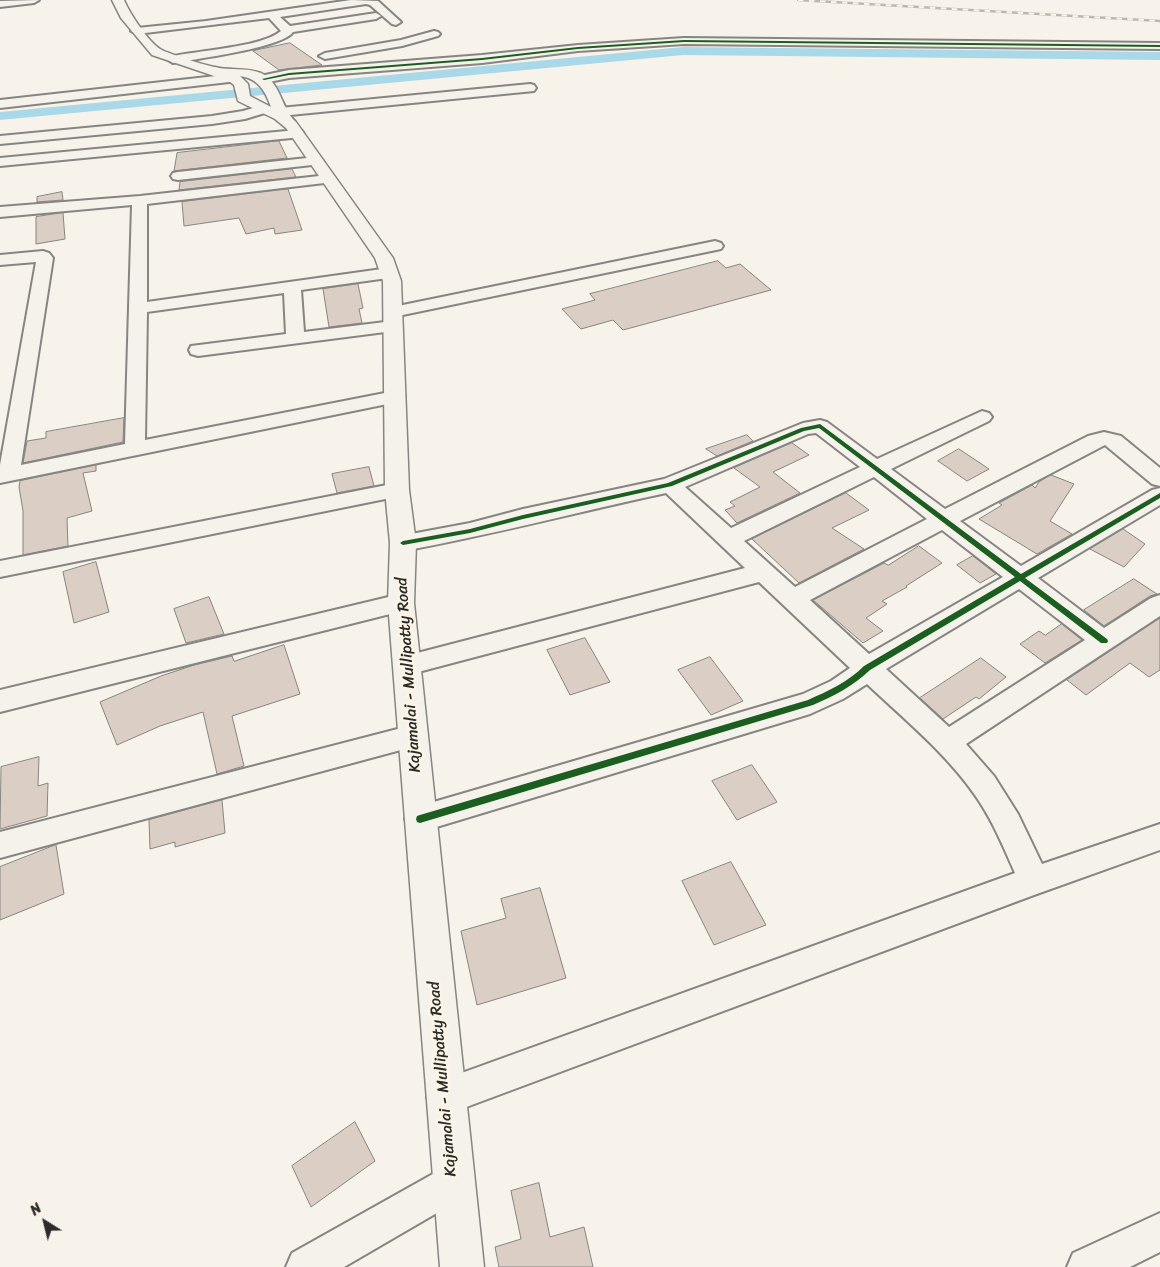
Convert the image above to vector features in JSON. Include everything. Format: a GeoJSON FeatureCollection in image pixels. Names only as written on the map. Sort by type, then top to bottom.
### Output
{"type":"FeatureCollection","features":[{"type":"Feature","properties":{"kind":"main road"},"geometry":{"type":"LineString","coordinates":[[118,0],[125,16],[156,52],[216,71],[263,97]]}},
{"type":"Feature","properties":{"kind":"main road","name":"Kajamalai - Mullipatty Road"},"geometry":{"type":"LineString","coordinates":[[263,97],[322,170],[384,258],[392,281],[397,490],[403,543],[401,603],[452,1183],[462,1267]]}},
{"type":"Feature","properties":{"kind":"street"},"geometry":{"type":"LineString","coordinates":[[0,4],[34,0]]}},
{"type":"Feature","properties":{"kind":"street"},"geometry":{"type":"LineString","coordinates":[[137,32],[366,1],[374,3],[396,22]]}},
{"type":"Feature","properties":{"kind":"street"},"geometry":{"type":"LineString","coordinates":[[272,14],[287,30]]}},
{"type":"Feature","properties":{"kind":"street"},"geometry":{"type":"LineString","coordinates":[[287,30],[386,14]]}},
{"type":"Feature","properties":{"kind":"street"},"geometry":{"type":"LineString","coordinates":[[174,59],[274,40],[287,34],[287,30]]}},
{"type":"Feature","properties":{"kind":"street"},"geometry":{"type":"LineString","coordinates":[[0,140],[212,120],[245,115],[306,60],[402,43],[434,34]]}},
{"type":"Feature","properties":{"kind":"street"},"geometry":{"type":"LineString","coordinates":[[0,162],[263,97],[296,73],[482,59],[578,48],[684,41],[1160,46]]}},
{"type":"Feature","properties":{"kind":"street"},"geometry":{"type":"LineString","coordinates":[[0,104],[530,88]]}},
{"type":"Feature","properties":{"kind":"street"},"geometry":{"type":"LineString","coordinates":[[178,176],[322,170]]}},
{"type":"Feature","properties":{"kind":"street"},"geometry":{"type":"LineString","coordinates":[[0,212],[140,200],[322,170]]}},
{"type":"Feature","properties":{"kind":"street"},"geometry":{"type":"LineString","coordinates":[[136,449],[140,200]]}},
{"type":"Feature","properties":{"kind":"street"},"geometry":{"type":"LineString","coordinates":[[198,350],[295,338],[393,319],[715,246]]}},
{"type":"Feature","properties":{"kind":"street"},"geometry":{"type":"LineString","coordinates":[[0,260],[43,256],[46,258],[4,475],[395,397]]}},
{"type":"Feature","properties":{"kind":"street"},"geometry":{"type":"LineString","coordinates":[[138,308],[389,273]]}},
{"type":"Feature","properties":{"kind":"street"},"geometry":{"type":"LineString","coordinates":[[292,286],[295,338]]}},
{"type":"Feature","properties":{"kind":"street"},"geometry":{"type":"LineString","coordinates":[[728,539],[982,417]]}},
{"type":"Feature","properties":{"kind":"street"},"geometry":{"type":"LineString","coordinates":[[403,543],[670,486],[812,426],[820,426],[1104,640]]}},
{"type":"Feature","properties":{"kind":"street"},"geometry":{"type":"LineString","coordinates":[[793,598],[1050,463],[1104,438],[1114,440],[1158,474]]}},
{"type":"Feature","properties":{"kind":"street"},"geometry":{"type":"LineString","coordinates":[[670,486],[947,742],[984,785],[1008,823],[1034,881]]}},
{"type":"Feature","properties":{"kind":"street"},"geometry":{"type":"LineString","coordinates":[[0,569],[397,490]]}},
{"type":"Feature","properties":{"kind":"street"},"geometry":{"type":"LineString","coordinates":[[420,819],[810,703],[837,691],[855,680],[867,668],[1160,495]]}},
{"type":"Feature","properties":{"kind":"street"},"geometry":{"type":"LineString","coordinates":[[407,665],[764,572]]}},
{"type":"Feature","properties":{"kind":"street"},"geometry":{"type":"LineString","coordinates":[[0,701],[401,603]]}},
{"type":"Feature","properties":{"kind":"street"},"geometry":{"type":"LineString","coordinates":[[947,742],[1104,640],[1154,616]]}},
{"type":"Feature","properties":{"kind":"street"},"geometry":{"type":"LineString","coordinates":[[0,845],[413,736]]}},
{"type":"Feature","properties":{"kind":"street"},"geometry":{"type":"LineString","coordinates":[[445,1097],[1034,881],[1160,837]]}},
{"type":"Feature","properties":{"kind":"street"},"geometry":{"type":"LineString","coordinates":[[306,1267],[452,1183]]}},
{"type":"Feature","properties":{"kind":"street"},"geometry":{"type":"LineString","coordinates":[[1087,1267],[1160,1232]]}},
{"type":"Feature","properties":{"kind":"building"},"geometry":{"type":"Polygon","coordinates":[[[290,43],[322,65],[279,70],[253,51],[290,43]]]}},
{"type":"Feature","properties":{"kind":"building"},"geometry":{"type":"Polygon","coordinates":[[[279,141],[287,158],[174,171],[177,153],[279,141]]]}},
{"type":"Feature","properties":{"kind":"building"},"geometry":{"type":"Polygon","coordinates":[[[292,169],[296,177],[179,190],[180,182],[292,169]]]}},
{"type":"Feature","properties":{"kind":"building"},"geometry":{"type":"Polygon","coordinates":[[[288,189],[302,230],[275,234],[274,228],[246,234],[239,218],[184,226],[182,202],[288,189]]]}},
{"type":"Feature","properties":{"kind":"building"},"geometry":{"type":"Polygon","coordinates":[[[62,192],[63,200],[37,202],[37,197],[62,192]]]}},
{"type":"Feature","properties":{"kind":"building"},"geometry":{"type":"Polygon","coordinates":[[[63,213],[65,239],[36,244],[36,217],[63,213]]]}},
{"type":"Feature","properties":{"kind":"building"},"geometry":{"type":"Polygon","coordinates":[[[718,261],[726,268],[740,264],[771,290],[623,330],[613,320],[581,329],[562,309],[595,300],[590,294],[718,261]]]}},
{"type":"Feature","properties":{"kind":"building"},"geometry":{"type":"Polygon","coordinates":[[[358,284],[363,308],[359,309],[362,323],[329,327],[323,289],[358,284]]]}},
{"type":"Feature","properties":{"kind":"building"},"geometry":{"type":"Polygon","coordinates":[[[124,418],[123,442],[23,463],[27,441],[46,438],[46,432],[124,418]]]}},
{"type":"Feature","properties":{"kind":"building"},"geometry":{"type":"Polygon","coordinates":[[[747,435],[753,441],[717,456],[706,449],[747,435]]]}},
{"type":"Feature","properties":{"kind":"building"},"geometry":{"type":"Polygon","coordinates":[[[792,443],[809,455],[773,472],[800,493],[737,523],[725,510],[735,506],[730,502],[760,487],[734,468],[792,443]]]}},
{"type":"Feature","properties":{"kind":"building"},"geometry":{"type":"Polygon","coordinates":[[[959,449],[989,469],[967,481],[938,461],[959,449]]]}},
{"type":"Feature","properties":{"kind":"building"},"geometry":{"type":"Polygon","coordinates":[[[96,465],[96,471],[83,473],[92,511],[67,518],[68,546],[23,555],[23,511],[19,487],[20,481],[96,465]]]}},
{"type":"Feature","properties":{"kind":"building"},"geometry":{"type":"Polygon","coordinates":[[[369,467],[374,486],[337,493],[332,474],[369,467]]]}},
{"type":"Feature","properties":{"kind":"building"},"geometry":{"type":"Polygon","coordinates":[[[1051,475],[1074,484],[1050,521],[1072,534],[1037,554],[979,519],[1002,505],[999,503],[1032,485],[1035,488],[1039,482],[1051,475]]]}},
{"type":"Feature","properties":{"kind":"building"},"geometry":{"type":"Polygon","coordinates":[[[846,493],[869,510],[832,528],[864,549],[799,583],[752,539],[846,493]]]}},
{"type":"Feature","properties":{"kind":"building"},"geometry":{"type":"Polygon","coordinates":[[[1123,529],[1145,544],[1124,567],[1090,549],[1123,529]]]}},
{"type":"Feature","properties":{"kind":"building"},"geometry":{"type":"Polygon","coordinates":[[[919,546],[942,563],[907,587],[882,601],[887,604],[866,618],[883,631],[863,643],[813,600],[884,563],[888,565],[919,546]]]}},
{"type":"Feature","properties":{"kind":"building"},"geometry":{"type":"Polygon","coordinates":[[[973,556],[996,574],[980,583],[957,565],[973,556]]]}},
{"type":"Feature","properties":{"kind":"building"},"geometry":{"type":"Polygon","coordinates":[[[96,562],[109,612],[74,623],[63,572],[96,562]]]}},
{"type":"Feature","properties":{"kind":"building"},"geometry":{"type":"Polygon","coordinates":[[[1134,579],[1157,594],[1150,596],[1104,626],[1084,610],[1134,579]]]}},
{"type":"Feature","properties":{"kind":"building"},"geometry":{"type":"Polygon","coordinates":[[[209,597],[224,634],[186,643],[174,609],[209,597]]]}},
{"type":"Feature","properties":{"kind":"building"},"geometry":{"type":"Polygon","coordinates":[[[1160,618],[1160,670],[1149,677],[1130,663],[1086,695],[1067,680],[1160,618]]]}},
{"type":"Feature","properties":{"kind":"building"},"geometry":{"type":"Polygon","coordinates":[[[1062,624],[1082,640],[1045,663],[1020,644],[1039,631],[1045,635],[1062,624]]]}},
{"type":"Feature","properties":{"kind":"building"},"geometry":{"type":"Polygon","coordinates":[[[585,638],[610,682],[570,695],[547,650],[585,638]]]}},
{"type":"Feature","properties":{"kind":"building"},"geometry":{"type":"Polygon","coordinates":[[[284,645],[300,694],[232,716],[244,766],[217,774],[203,712],[160,726],[117,745],[100,702],[161,676],[194,665],[232,656],[234,661],[284,645]]]}},
{"type":"Feature","properties":{"kind":"building"},"geometry":{"type":"Polygon","coordinates":[[[710,657],[743,701],[711,715],[678,670],[710,657]]]}},
{"type":"Feature","properties":{"kind":"building"},"geometry":{"type":"Polygon","coordinates":[[[981,658],[1006,677],[979,699],[976,697],[943,719],[920,698],[981,658]]]}},
{"type":"Feature","properties":{"kind":"building"},"geometry":{"type":"Polygon","coordinates":[[[39,757],[38,786],[48,783],[47,816],[0,829],[1,767],[39,757]]]}},
{"type":"Feature","properties":{"kind":"building"},"geometry":{"type":"Polygon","coordinates":[[[752,765],[777,802],[737,820],[712,781],[752,765]]]}},
{"type":"Feature","properties":{"kind":"building"},"geometry":{"type":"Polygon","coordinates":[[[222,800],[225,833],[175,847],[175,842],[150,849],[149,820],[222,800]]]}},
{"type":"Feature","properties":{"kind":"building"},"geometry":{"type":"Polygon","coordinates":[[[56,845],[64,894],[0,920],[0,867],[56,845]]]}},
{"type":"Feature","properties":{"kind":"building"},"geometry":{"type":"Polygon","coordinates":[[[731,862],[766,925],[714,945],[682,881],[731,862]]]}},
{"type":"Feature","properties":{"kind":"building"},"geometry":{"type":"Polygon","coordinates":[[[540,888],[566,978],[477,1005],[461,931],[506,918],[501,899],[540,888]]]}},
{"type":"Feature","properties":{"kind":"building"},"geometry":{"type":"Polygon","coordinates":[[[355,1122],[375,1161],[311,1207],[292,1166],[355,1122]]]}},
{"type":"Feature","properties":{"kind":"building"},"geometry":{"type":"Polygon","coordinates":[[[539,1183],[550,1237],[584,1227],[593,1267],[499,1267],[495,1247],[521,1239],[511,1191],[539,1183]]]}},
{"type":"Feature","properties":{"kind":"waterway"},"geometry":{"type":"LineString","coordinates":[[0,116],[683,51],[1160,56]]}},
{"type":"Feature","properties":{"kind":"railway"},"geometry":{"type":"LineString","coordinates":[[798,0],[1160,21]]}},
{"type":"Feature","properties":{"kind":"cycle path"},"geometry":{"type":"LineString","coordinates":[[264,79],[289,74],[482,59],[578,48],[684,41],[1160,46]]}},
{"type":"Feature","properties":{"kind":"cycle path"},"geometry":{"type":"LineString","coordinates":[[403,543],[470,531],[523,517],[670,485],[803,429],[820,426],[1104,641]]}},
{"type":"Feature","properties":{"kind":"cycle path"},"geometry":{"type":"LineString","coordinates":[[420,819],[810,703],[841,688],[867,668],[1160,495]]}}]}
